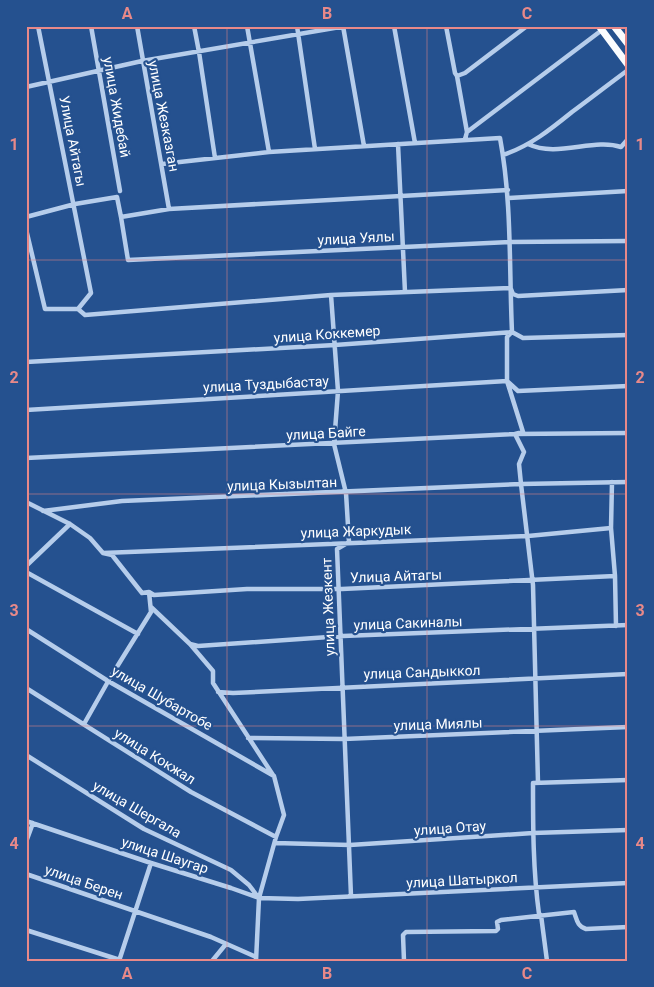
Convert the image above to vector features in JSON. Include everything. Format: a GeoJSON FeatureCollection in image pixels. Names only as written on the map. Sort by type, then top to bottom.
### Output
{"type":"FeatureCollection","features":[{"type":"Feature","properties":{"kind":"main road"},"geometry":{"type":"LineString","coordinates":[[614,26],[628,44]]}},
{"type":"Feature","properties":{"kind":"main road"},"geometry":{"type":"LineString","coordinates":[[600,28],[628,65]]}},
{"type":"Feature","properties":{"kind":"street","name":"Улица Айтагы"},"geometry":{"type":"LineString","coordinates":[[38,26],[75,204],[91,293],[78,309]]}},
{"type":"Feature","properties":{"kind":"street","name":"улица Жидебай"},"geometry":{"type":"LineString","coordinates":[[91,26],[120,191]]}},
{"type":"Feature","properties":{"kind":"street","name":"улица Жезказган"},"geometry":{"type":"LineString","coordinates":[[137,26],[169,209]]}},
{"type":"Feature","properties":{"kind":"street"},"geometry":{"type":"LineString","coordinates":[[194,26],[200,52],[215,158]]}},
{"type":"Feature","properties":{"kind":"street"},"geometry":{"type":"LineString","coordinates":[[247,26],[269,152]]}},
{"type":"Feature","properties":{"kind":"street"},"geometry":{"type":"LineString","coordinates":[[297,26],[315,149]]}},
{"type":"Feature","properties":{"kind":"street"},"geometry":{"type":"LineString","coordinates":[[26,87],[100,72],[142,61],[344,26],[364,146]]}},
{"type":"Feature","properties":{"kind":"street"},"geometry":{"type":"LineString","coordinates":[[394,26],[415,143]]}},
{"type":"Feature","properties":{"kind":"street"},"geometry":{"type":"LineString","coordinates":[[446,26],[455,73],[458,76],[466,132],[465,139]]}},
{"type":"Feature","properties":{"kind":"street"},"geometry":{"type":"LineString","coordinates":[[458,76],[465,73],[527,26]]}},
{"type":"Feature","properties":{"kind":"street"},"geometry":{"type":"LineString","coordinates":[[466,132],[600,28]]}},
{"type":"Feature","properties":{"kind":"street"},"geometry":{"type":"LineString","coordinates":[[503,154],[518,150],[528,144],[628,70]]}},
{"type":"Feature","properties":{"kind":"street"},"geometry":{"type":"LineString","coordinates":[[162,164],[269,152],[500,138],[509,198],[512,332],[507,337],[507,381],[523,432],[515,434],[524,452],[519,464],[532,581],[538,731],[533,833],[535,888],[539,914],[541,915],[547,961]]}},
{"type":"Feature","properties":{"kind":"street"},"geometry":{"type":"LineString","coordinates":[[528,144],[542,148],[609,145],[621,147],[628,139]]}},
{"type":"Feature","properties":{"kind":"street"},"geometry":{"type":"LineString","coordinates":[[398,144],[405,292]]}},
{"type":"Feature","properties":{"kind":"street"},"geometry":{"type":"LineString","coordinates":[[121,217],[169,209],[508,190]]}},
{"type":"Feature","properties":{"kind":"street"},"geometry":{"type":"LineString","coordinates":[[509,198],[628,191]]}},
{"type":"Feature","properties":{"kind":"street","name":"Улица Айтагы"},"geometry":{"type":"LineString","coordinates":[[26,217],[75,204],[117,197],[121,217]]}},
{"type":"Feature","properties":{"kind":"street","name":"улица Уялы"},"geometry":{"type":"LineString","coordinates":[[121,217],[128,260],[510,242],[628,241]]}},
{"type":"Feature","properties":{"kind":"street"},"geometry":{"type":"LineString","coordinates":[[26,229],[45,309],[78,309],[85,315],[331,295],[510,288]]}},
{"type":"Feature","properties":{"kind":"street"},"geometry":{"type":"LineString","coordinates":[[510,288],[513,294],[518,296],[628,290]]}},
{"type":"Feature","properties":{"kind":"street"},"geometry":{"type":"LineString","coordinates":[[331,295],[338,391],[334,444],[346,493],[349,542]]}},
{"type":"Feature","properties":{"kind":"street","name":"улица Коккемер"},"geometry":{"type":"LineString","coordinates":[[26,362],[335,345],[512,332],[523,338],[628,335]]}},
{"type":"Feature","properties":{"kind":"street","name":"улица Туздыбастау"},"geometry":{"type":"LineString","coordinates":[[26,410],[507,381],[518,391],[628,386]]}},
{"type":"Feature","properties":{"kind":"street","name":"улица Байге"},"geometry":{"type":"LineString","coordinates":[[26,458],[515,434],[628,433]]}},
{"type":"Feature","properties":{"kind":"street"},"geometry":{"type":"LineString","coordinates":[[612,482],[611,528],[616,626]]}},
{"type":"Feature","properties":{"kind":"street","name":"улица Кызылтан"},"geometry":{"type":"LineString","coordinates":[[43,510],[122,501],[346,493],[521,484],[628,482]]}},
{"type":"Feature","properties":{"kind":"street"},"geometry":{"type":"LineString","coordinates":[[26,502],[70,524],[90,538],[103,553],[112,556],[142,593],[149,592],[151,612],[84,724]]}},
{"type":"Feature","properties":{"kind":"street"},"geometry":{"type":"LineString","coordinates":[[26,566],[70,524]]}},
{"type":"Feature","properties":{"kind":"street","name":"улица Жаркудык"},"geometry":{"type":"LineString","coordinates":[[103,553],[528,536],[611,528]]}},
{"type":"Feature","properties":{"kind":"street","name":"улица Жезкент"},"geometry":{"type":"LineString","coordinates":[[349,542],[337,549],[351,896]]}},
{"type":"Feature","properties":{"kind":"street"},"geometry":{"type":"LineString","coordinates":[[26,572],[138,634]]}},
{"type":"Feature","properties":{"kind":"street","name":"Улица Айтагы"},"geometry":{"type":"LineString","coordinates":[[149,592],[154,595],[248,589],[338,589],[614,576]]}},
{"type":"Feature","properties":{"kind":"street"},"geometry":{"type":"LineString","coordinates":[[151,607],[190,644],[213,671],[212,683],[274,776],[279,791],[284,815],[259,898],[256,959]]}},
{"type":"Feature","properties":{"kind":"street","name":"улица Сакиналы"},"geometry":{"type":"LineString","coordinates":[[190,644],[198,646],[340,636],[628,625]]}},
{"type":"Feature","properties":{"kind":"street","name":"улица Шубартобе"},"geometry":{"type":"LineString","coordinates":[[26,629],[108,681],[274,776]]}},
{"type":"Feature","properties":{"kind":"street","name":"улица Сандыккол"},"geometry":{"type":"LineString","coordinates":[[218,692],[628,674]]}},
{"type":"Feature","properties":{"kind":"street","name":"улица Кокжал"},"geometry":{"type":"LineString","coordinates":[[26,688],[191,792],[276,837]]}},
{"type":"Feature","properties":{"kind":"street","name":"улица Миялы"},"geometry":{"type":"LineString","coordinates":[[248,738],[344,739],[628,727]]}},
{"type":"Feature","properties":{"kind":"street","name":"улица Шергала"},"geometry":{"type":"LineString","coordinates":[[26,755],[144,829],[231,870],[259,898]]}},
{"type":"Feature","properties":{"kind":"street"},"geometry":{"type":"LineString","coordinates":[[536,783],[628,780]]}},
{"type":"Feature","properties":{"kind":"street","name":"улица Шаугар"},"geometry":{"type":"LineString","coordinates":[[26,821],[259,898],[298,899]]}},
{"type":"Feature","properties":{"kind":"street"},"geometry":{"type":"LineString","coordinates":[[26,842],[34,823]]}},
{"type":"Feature","properties":{"kind":"street","name":"улица Отау"},"geometry":{"type":"LineString","coordinates":[[275,843],[348,845],[420,842],[533,833],[628,830]]}},
{"type":"Feature","properties":{"kind":"street"},"geometry":{"type":"LineString","coordinates":[[26,930],[120,960],[151,863]]}},
{"type":"Feature","properties":{"kind":"street","name":"улица Берен"},"geometry":{"type":"LineString","coordinates":[[26,874],[211,937],[256,959]]}},
{"type":"Feature","properties":{"kind":"street","name":"улица Шатыркол"},"geometry":{"type":"LineString","coordinates":[[298,899],[628,883]]}},
{"type":"Feature","properties":{"kind":"street"},"geometry":{"type":"LineString","coordinates":[[404,961],[403,935],[406,932],[496,931],[498,929],[498,920],[574,912],[577,924],[581,928],[628,927]]}},
{"type":"Feature","properties":{"kind":"street"},"geometry":{"type":"LineString","coordinates":[[212,961],[226,944]]}}]}
